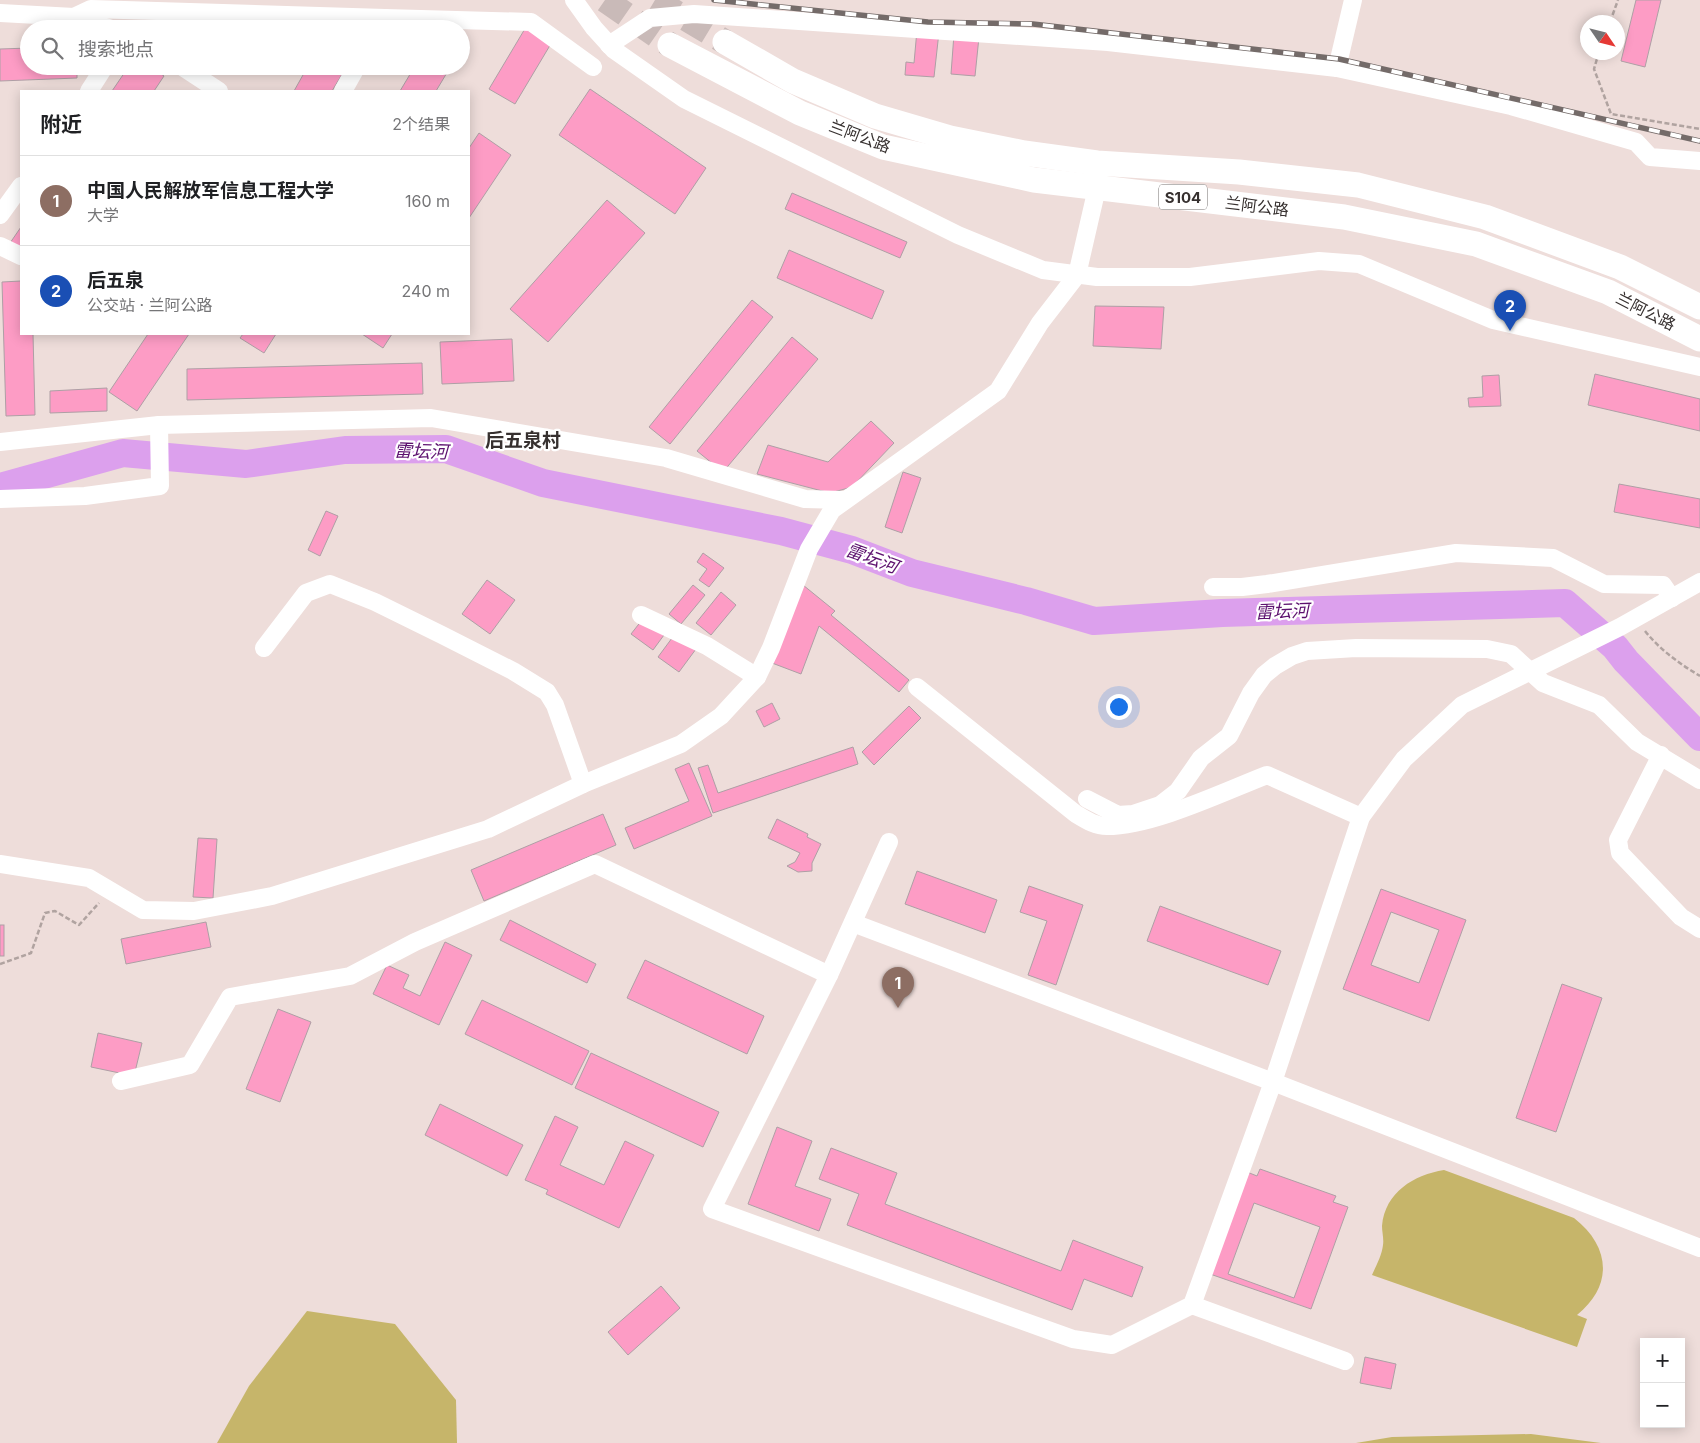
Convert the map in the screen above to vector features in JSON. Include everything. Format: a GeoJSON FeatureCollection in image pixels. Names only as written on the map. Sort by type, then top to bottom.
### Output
{"type":"FeatureCollection","features":[{"type":"Feature","properties":{"kind":"highway","name":"兰阿公路"},"geometry":{"type":"LineString","coordinates":[[725,42],[793,81],[875,116],[950,138],[1097,163],[1240,172],[1358,185],[1485,217],[1620,267],[1700,307]]}},
{"type":"Feature","properties":{"kind":"highway","name":"兰阿公路"},"geometry":{"type":"LineString","coordinates":[[670,45],[800,113],[883,147],[1034,180],[1344,217],[1476,244],[1608,292],[1700,338]]}},
{"type":"Feature","properties":{"kind":"street"},"geometry":{"type":"LineString","coordinates":[[574,0],[609,45],[684,99],[958,235],[1043,270],[1077,275],[1190,277],[1319,261],[1359,264],[1493,320],[1700,367]]}},
{"type":"Feature","properties":{"kind":"street"},"geometry":{"type":"LineString","coordinates":[[1337,68],[1353,0]]}},
{"type":"Feature","properties":{"kind":"street"},"geometry":{"type":"LineString","coordinates":[[74,17],[91,9],[320,20]]}},
{"type":"Feature","properties":{"kind":"street"},"geometry":{"type":"LineString","coordinates":[[0,13],[74,17],[84,20]]}},
{"type":"Feature","properties":{"kind":"street"},"geometry":{"type":"LineString","coordinates":[[609,45],[650,18],[694,14],[1108,42],[1337,68],[1511,106],[1597,130],[1636,142],[1650,157],[1700,161]]}},
{"type":"Feature","properties":{"kind":"street"},"geometry":{"type":"LineString","coordinates":[[470,22],[531,22],[593,67]]}},
{"type":"Feature","properties":{"kind":"street"},"geometry":{"type":"LineString","coordinates":[[90,90],[99,75]]}},
{"type":"Feature","properties":{"kind":"street"},"geometry":{"type":"LineString","coordinates":[[195,75],[218,90]]}},
{"type":"Feature","properties":{"kind":"street"},"geometry":{"type":"LineString","coordinates":[[344,90],[352,75]]}},
{"type":"Feature","properties":{"kind":"street"},"geometry":{"type":"LineString","coordinates":[[0,864],[89,878],[143,910],[194,911],[272,896],[488,829],[584,784],[681,744],[721,716],[746,692],[757,677],[771,648],[809,549],[837,505],[998,391],[1040,323],[1077,275],[1097,188],[1097,163]]}},
{"type":"Feature","properties":{"kind":"street"},"geometry":{"type":"LineString","coordinates":[[0,215],[20,187]]}},
{"type":"Feature","properties":{"kind":"street"},"geometry":{"type":"LineString","coordinates":[[0,246],[20,256]]}},
{"type":"Feature","properties":{"kind":"street"},"geometry":{"type":"LineString","coordinates":[[0,442],[159,425],[431,418],[666,458],[805,499],[837,505]]}},
{"type":"Feature","properties":{"kind":"street"},"geometry":{"type":"LineString","coordinates":[[0,499],[85,496],[160,486],[159,425]]}},
{"type":"Feature","properties":{"kind":"street"},"geometry":{"type":"LineString","coordinates":[[1213,587],[1267,584],[1456,553],[1553,558],[1604,584],[1663,584],[1672,598]]}},
{"type":"Feature","properties":{"kind":"street"},"geometry":{"type":"LineString","coordinates":[[889,842],[829,975],[712,1209],[1073,1339],[1112,1344],[1192,1305],[1273,1082],[1361,817],[1404,759],[1462,705],[1620,627],[1700,582]]}},
{"type":"Feature","properties":{"kind":"street"},"geometry":{"type":"LineString","coordinates":[[264,648],[306,593],[330,584],[375,602],[513,670],[547,692],[554,705],[584,784]]}},
{"type":"Feature","properties":{"kind":"street"},"geometry":{"type":"LineString","coordinates":[[641,615],[707,646],[757,677]]}},
{"type":"Feature","properties":{"kind":"street"},"geometry":{"type":"LineString","coordinates":[[1087,799],[1118,815],[1133,814],[1149,809],[1169,799],[1178,791],[1201,758],[1229,736],[1251,693],[1264,675],[1282,661],[1300,653],[1356,648],[1488,649],[1511,654],[1543,683],[1599,705],[1637,742],[1700,780]]}},
{"type":"Feature","properties":{"kind":"street"},"geometry":{"type":"LineString","coordinates":[[917,687],[1076,814],[1092,824],[1113,826],[1147,820],[1267,776],[1361,817]]}},
{"type":"Feature","properties":{"kind":"street"},"geometry":{"type":"LineString","coordinates":[[1661,755],[1618,840],[1620,853],[1681,916],[1699,929]]}},
{"type":"Feature","properties":{"kind":"street"},"geometry":{"type":"LineString","coordinates":[[121,1081],[190,1065],[230,997],[350,976],[414,942],[595,864],[829,975]]}},
{"type":"Feature","properties":{"kind":"street"},"geometry":{"type":"LineString","coordinates":[[853,923],[1273,1082],[1700,1248]]}},
{"type":"Feature","properties":{"kind":"street"},"geometry":{"type":"LineString","coordinates":[[1192,1305],[1344,1361]]}},
{"type":"Feature","properties":{"kind":"path"},"geometry":{"type":"LineString","coordinates":[[1613,15],[1618,0]]}},
{"type":"Feature","properties":{"kind":"path"},"geometry":{"type":"LineString","coordinates":[[1597,60],[1594,69],[1611,114],[1700,129]]}},
{"type":"Feature","properties":{"kind":"path"},"geometry":{"type":"LineString","coordinates":[[1654,643],[1680,664],[1700,676]]}},
{"type":"Feature","properties":{"kind":"path"},"geometry":{"type":"LineString","coordinates":[[0,964],[31,954],[45,913],[55,911],[78,925],[111,891]]}},
{"type":"Feature","properties":{"kind":"shaded area"},"geometry":{"type":"Polygon","coordinates":[[[1444,1170],[1574,1218],[1586,1229],[1601,1253],[1603,1266],[1602,1279],[1597,1291],[1589,1303],[1577,1315],[1587,1319],[1577,1347],[1372,1275],[1382,1249],[1384,1214],[1395,1195],[1412,1181],[1433,1172],[1444,1170]]]}},
{"type":"Feature","properties":{"kind":"shaded area"},"geometry":{"type":"Polygon","coordinates":[[[307,1311],[395,1324],[456,1400],[457,1443],[217,1443],[249,1386],[307,1311]]]}},
{"type":"Feature","properties":{"kind":"shaded area"},"geometry":{"type":"Polygon","coordinates":[[[1531,1434],[1601,1443],[1356,1443],[1392,1437],[1531,1434]]]}},
{"type":"Feature","properties":{"kind":"building"},"geometry":{"type":"Polygon","coordinates":[[[1636,0],[1661,0],[1645,67],[1621,61],[1625,60],[1625,45],[1636,0]]]}},
{"type":"Feature","properties":{"kind":"building"},"geometry":{"type":"Polygon","coordinates":[[[282,17],[282,20],[179,19],[282,17]]]}},
{"type":"Feature","properties":{"kind":"building"},"geometry":{"type":"Polygon","coordinates":[[[526,27],[552,42],[515,104],[489,89],[526,27]]]}},
{"type":"Feature","properties":{"kind":"building"},"geometry":{"type":"Polygon","coordinates":[[[917,30],[939,32],[934,77],[905,75],[906,62],[914,63],[917,30]]]}},
{"type":"Feature","properties":{"kind":"building"},"geometry":{"type":"Polygon","coordinates":[[[954,34],[979,37],[975,76],[951,74],[954,34]]]}},
{"type":"Feature","properties":{"kind":"building"},"geometry":{"type":"Polygon","coordinates":[[[20,48],[20,75],[77,75],[77,78],[0,81],[0,49],[20,48]]]}},
{"type":"Feature","properties":{"kind":"building"},"geometry":{"type":"Polygon","coordinates":[[[123,75],[164,76],[155,90],[113,90],[123,75]]]}},
{"type":"Feature","properties":{"kind":"building"},"geometry":{"type":"Polygon","coordinates":[[[303,75],[342,75],[333,90],[295,90],[303,75]]]}},
{"type":"Feature","properties":{"kind":"building"},"geometry":{"type":"Polygon","coordinates":[[[410,75],[446,75],[437,90],[401,90],[410,75]]]}},
{"type":"Feature","properties":{"kind":"building"},"geometry":{"type":"Polygon","coordinates":[[[590,89],[706,168],[675,214],[559,135],[590,89]]]}},
{"type":"Feature","properties":{"kind":"building"},"geometry":{"type":"Polygon","coordinates":[[[479,133],[511,155],[470,216],[470,146],[479,133]]]}},
{"type":"Feature","properties":{"kind":"building"},"geometry":{"type":"Polygon","coordinates":[[[792,193],[907,242],[900,258],[785,209],[792,193]]]}},
{"type":"Feature","properties":{"kind":"building"},"geometry":{"type":"Polygon","coordinates":[[[607,200],[645,233],[548,342],[510,309],[607,200]]]}},
{"type":"Feature","properties":{"kind":"building"},"geometry":{"type":"Polygon","coordinates":[[[20,228],[20,250],[10,243],[20,228]]]}},
{"type":"Feature","properties":{"kind":"building"},"geometry":{"type":"Polygon","coordinates":[[[789,250],[884,291],[872,319],[777,278],[789,250]]]}},
{"type":"Feature","properties":{"kind":"building"},"geometry":{"type":"Polygon","coordinates":[[[20,281],[20,335],[33,335],[35,415],[6,416],[2,282],[20,281]]]}},
{"type":"Feature","properties":{"kind":"building"},"geometry":{"type":"Polygon","coordinates":[[[752,300],[773,317],[670,444],[649,427],[752,300]]]}},
{"type":"Feature","properties":{"kind":"building"},"geometry":{"type":"Polygon","coordinates":[[[1095,306],[1164,307],[1161,349],[1093,346],[1095,306]]]}},
{"type":"Feature","properties":{"kind":"building"},"geometry":{"type":"Polygon","coordinates":[[[147,335],[188,335],[137,411],[109,392],[147,335]]]}},
{"type":"Feature","properties":{"kind":"building"},"geometry":{"type":"Polygon","coordinates":[[[242,335],[275,335],[264,353],[240,338],[242,335]]]}},
{"type":"Feature","properties":{"kind":"building"},"geometry":{"type":"Polygon","coordinates":[[[364,335],[391,335],[383,348],[364,335]]]}},
{"type":"Feature","properties":{"kind":"building"},"geometry":{"type":"Polygon","coordinates":[[[792,337],[818,359],[723,472],[697,451],[792,337]]]}},
{"type":"Feature","properties":{"kind":"building"},"geometry":{"type":"Polygon","coordinates":[[[512,339],[514,381],[442,384],[440,342],[512,339]]]}},
{"type":"Feature","properties":{"kind":"building"},"geometry":{"type":"Polygon","coordinates":[[[422,363],[423,394],[187,400],[187,369],[422,363]]]}},
{"type":"Feature","properties":{"kind":"building"},"geometry":{"type":"Polygon","coordinates":[[[1595,374],[1700,399],[1700,431],[1588,405],[1595,374]]]}},
{"type":"Feature","properties":{"kind":"building"},"geometry":{"type":"Polygon","coordinates":[[[1499,375],[1501,406],[1469,407],[1468,398],[1483,397],[1482,376],[1499,375]]]}},
{"type":"Feature","properties":{"kind":"building"},"geometry":{"type":"Polygon","coordinates":[[[107,388],[107,411],[50,413],[50,391],[107,388]]]}},
{"type":"Feature","properties":{"kind":"building"},"geometry":{"type":"Polygon","coordinates":[[[871,421],[894,443],[852,487],[830,493],[757,474],[768,445],[828,462],[871,421]]]}},
{"type":"Feature","properties":{"kind":"building"},"geometry":{"type":"Polygon","coordinates":[[[903,472],[921,478],[902,533],[885,527],[903,472]]]}},
{"type":"Feature","properties":{"kind":"building"},"geometry":{"type":"Polygon","coordinates":[[[1619,484],[1700,499],[1700,528],[1614,512],[1619,484]]]}},
{"type":"Feature","properties":{"kind":"building"},"geometry":{"type":"Polygon","coordinates":[[[326,511],[338,516],[320,556],[308,550],[326,511]]]}},
{"type":"Feature","properties":{"kind":"building"},"geometry":{"type":"Polygon","coordinates":[[[703,553],[724,568],[709,587],[699,580],[707,569],[697,562],[703,553]]]}},
{"type":"Feature","properties":{"kind":"building"},"geometry":{"type":"Polygon","coordinates":[[[487,580],[515,600],[490,634],[462,614],[487,580]]]}},
{"type":"Feature","properties":{"kind":"building"},"geometry":{"type":"Polygon","coordinates":[[[693,585],[705,595],[681,624],[669,614],[693,585]]]}},
{"type":"Feature","properties":{"kind":"building"},"geometry":{"type":"Polygon","coordinates":[[[803,585],[835,611],[831,615],[909,680],[899,692],[819,626],[801,674],[772,663],[803,585]]]}},
{"type":"Feature","properties":{"kind":"building"},"geometry":{"type":"Polygon","coordinates":[[[721,592],[736,605],[711,635],[696,623],[721,592]]]}},
{"type":"Feature","properties":{"kind":"building"},"geometry":{"type":"Polygon","coordinates":[[[642,620],[664,635],[653,650],[631,634],[642,620]]]}},
{"type":"Feature","properties":{"kind":"building"},"geometry":{"type":"Polygon","coordinates":[[[675,634],[696,649],[679,672],[658,657],[675,634]]]}},
{"type":"Feature","properties":{"kind":"building"},"geometry":{"type":"Polygon","coordinates":[[[772,703],[780,719],[764,727],[756,711],[772,703]]]}},
{"type":"Feature","properties":{"kind":"building"},"geometry":{"type":"Polygon","coordinates":[[[909,706],[921,718],[874,765],[862,752],[909,706]]]}},
{"type":"Feature","properties":{"kind":"building"},"geometry":{"type":"Polygon","coordinates":[[[853,747],[858,764],[713,813],[698,768],[708,765],[718,793],[853,747]]]}},
{"type":"Feature","properties":{"kind":"building"},"geometry":{"type":"Polygon","coordinates":[[[689,763],[712,816],[634,849],[625,828],[689,801],[675,769],[689,763]]]}},
{"type":"Feature","properties":{"kind":"building"},"geometry":{"type":"Polygon","coordinates":[[[603,814],[616,845],[484,901],[471,870],[603,814]]]}},
{"type":"Feature","properties":{"kind":"building"},"geometry":{"type":"Polygon","coordinates":[[[777,819],[808,834],[807,837],[821,844],[812,863],[812,871],[798,872],[787,866],[795,862],[800,853],[768,838],[777,819]]]}},
{"type":"Feature","properties":{"kind":"building"},"geometry":{"type":"Polygon","coordinates":[[[198,838],[217,839],[213,898],[193,897],[198,838]]]}},
{"type":"Feature","properties":{"kind":"building"},"geometry":{"type":"Polygon","coordinates":[[[917,871],[997,900],[985,933],[905,904],[917,871]]]}},
{"type":"Feature","properties":{"kind":"building"},"geometry":{"type":"Polygon","coordinates":[[[1029,886],[1083,905],[1056,985],[1028,975],[1047,921],[1020,912],[1029,886]]]}},
{"type":"Feature","properties":{"kind":"building"},"geometry":{"type":"Polygon","coordinates":[[[1381,889],[1466,920],[1429,1021],[1343,989],[1381,889]],[[1391,912],[1371,965],[1419,983],[1439,930],[1391,912]]]}},
{"type":"Feature","properties":{"kind":"building"},"geometry":{"type":"Polygon","coordinates":[[[1160,906],[1281,951],[1268,985],[1147,941],[1160,906]]]}},
{"type":"Feature","properties":{"kind":"building"},"geometry":{"type":"Polygon","coordinates":[[[510,920],[596,964],[587,983],[500,940],[510,920]]]}},
{"type":"Feature","properties":{"kind":"building"},"geometry":{"type":"Polygon","coordinates":[[[206,922],[211,947],[126,964],[121,939],[206,922]]]}},
{"type":"Feature","properties":{"kind":"building"},"geometry":{"type":"Polygon","coordinates":[[[0,925],[4,925],[4,956],[0,956],[0,925]]]}},
{"type":"Feature","properties":{"kind":"building"},"geometry":{"type":"Polygon","coordinates":[[[445,942],[472,955],[439,1025],[373,994],[387,965],[409,975],[403,988],[420,996],[445,942]]]}},
{"type":"Feature","properties":{"kind":"building"},"geometry":{"type":"Polygon","coordinates":[[[645,960],[764,1016],[747,1054],[627,998],[645,960]]]}},
{"type":"Feature","properties":{"kind":"building"},"geometry":{"type":"Polygon","coordinates":[[[1562,984],[1602,998],[1556,1132],[1516,1118],[1562,984]]]}},
{"type":"Feature","properties":{"kind":"building"},"geometry":{"type":"Polygon","coordinates":[[[482,1000],[589,1051],[572,1085],[465,1034],[482,1000]]]}},
{"type":"Feature","properties":{"kind":"building"},"geometry":{"type":"Polygon","coordinates":[[[278,1009],[311,1022],[280,1102],[246,1089],[278,1009]]]}},
{"type":"Feature","properties":{"kind":"building"},"geometry":{"type":"Polygon","coordinates":[[[98,1033],[142,1043],[134,1076],[91,1067],[98,1033]]]}},
{"type":"Feature","properties":{"kind":"building"},"geometry":{"type":"Polygon","coordinates":[[[591,1053],[719,1112],[703,1147],[575,1088],[591,1053]]]}},
{"type":"Feature","properties":{"kind":"building"},"geometry":{"type":"Polygon","coordinates":[[[440,1104],[523,1145],[507,1176],[425,1135],[440,1104]]]}},
{"type":"Feature","properties":{"kind":"building"},"geometry":{"type":"Polygon","coordinates":[[[555,1116],[578,1127],[560,1165],[604,1185],[625,1141],[654,1155],[619,1228],[546,1194],[548,1190],[525,1180],[555,1116]]]}},
{"type":"Feature","properties":{"kind":"building"},"geometry":{"type":"Polygon","coordinates":[[[777,1127],[812,1141],[795,1186],[831,1199],[819,1231],[748,1204],[777,1127]]]}},
{"type":"Feature","properties":{"kind":"building"},"geometry":{"type":"Polygon","coordinates":[[[831,1148],[897,1173],[885,1204],[1061,1271],[1073,1240],[1143,1267],[1132,1297],[1084,1279],[1072,1310],[847,1225],[859,1194],[819,1179],[831,1148]]]}},
{"type":"Feature","properties":{"kind":"building"},"geometry":{"type":"Polygon","coordinates":[[[1260,1169],[1336,1196],[1333,1202],[1348,1207],[1311,1309],[1210,1274],[1247,1172],[1257,1176],[1260,1169]],[[1254,1203],[1228,1274],[1294,1298],[1320,1227],[1254,1203]]]}},
{"type":"Feature","properties":{"kind":"building"},"geometry":{"type":"Polygon","coordinates":[[[661,1286],[680,1308],[628,1355],[608,1332],[661,1286]]]}},
{"type":"Feature","properties":{"kind":"building"},"geometry":{"type":"Polygon","coordinates":[[[1365,1357],[1396,1364],[1391,1389],[1360,1383],[1365,1357]]]}},
{"type":"Feature","properties":{"kind":"waterway","name":"雷坛河"},"geometry":{"type":"LineString","coordinates":[[0,487],[123,453],[246,464],[345,450],[446,449],[543,483],[781,531],[852,550],[912,573],[1026,601],[1094,621],[1222,613],[1565,603],[1615,647],[1626,661],[1700,737]]}},
{"type":"Feature","properties":{"kind":"tunnel"},"geometry":{"type":"LineString","coordinates":[[605,0],[670,45]]}},
{"type":"Feature","properties":{"kind":"tunnel"},"geometry":{"type":"LineString","coordinates":[[655,0],[725,42]]}},
{"type":"Feature","properties":{"kind":"railway"},"geometry":{"type":"LineString","coordinates":[[714,0],[928,22],[1033,24],[1339,59],[1700,141]]}},
{"type":"Feature","properties":{"kind":"place","name":"后五泉"},"geometry":{"type":"Point","coordinates":[1510,331]}},
{"type":"Feature","properties":{"kind":"place","name":"中国人民解放军信息工程大学"},"geometry":{"type":"Point","coordinates":[898,1008]}},
{"type":"Feature","properties":{"kind":"district","name":"后五泉村"},"geometry":{"type":"Point","coordinates":[523,440]}}]}
